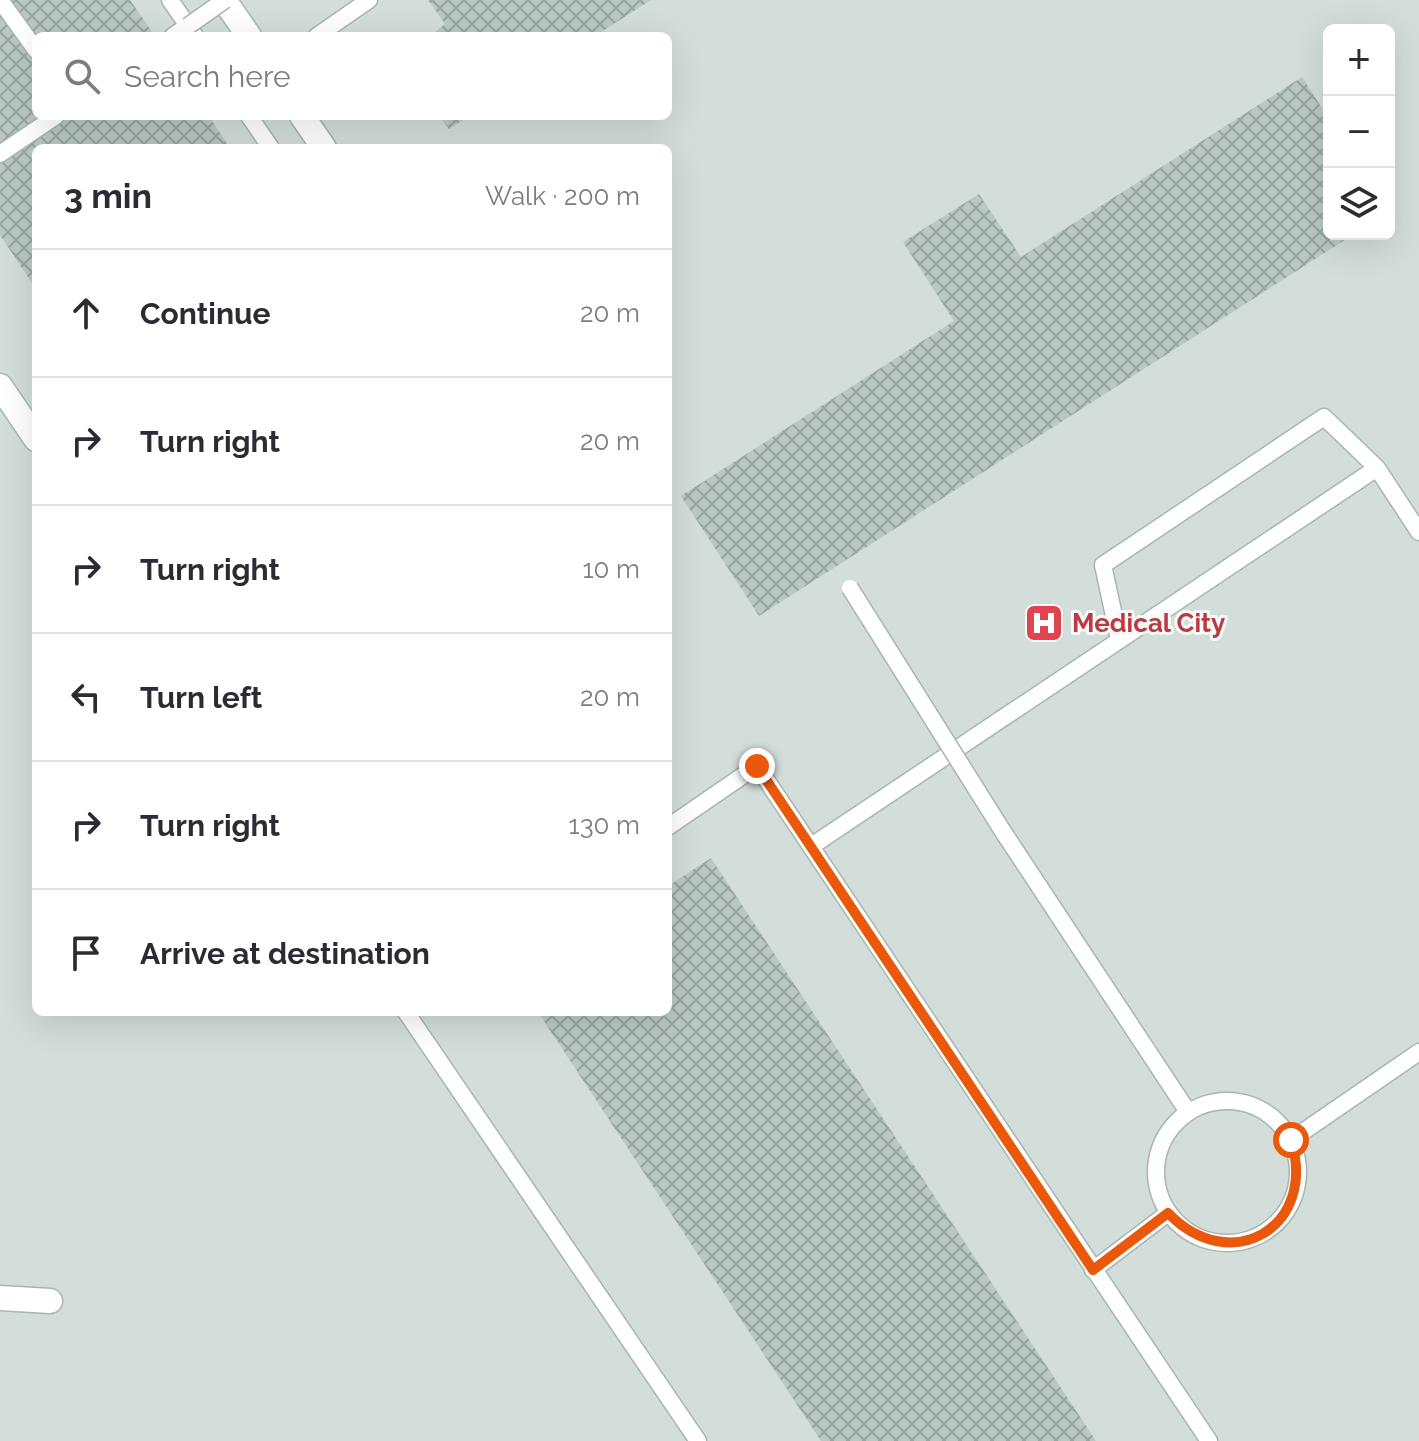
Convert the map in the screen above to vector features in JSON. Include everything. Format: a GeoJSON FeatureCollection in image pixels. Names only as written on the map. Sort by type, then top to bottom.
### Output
{"type":"FeatureCollection","features":[{"type":"Feature","properties":{"kind":"street"},"geometry":{"type":"LineString","coordinates":[[225,0],[246,32]]}},
{"type":"Feature","properties":{"kind":"street"},"geometry":{"type":"LineString","coordinates":[[305,120],[321,144]]}},
{"type":"Feature","properties":{"kind":"street"},"geometry":{"type":"LineString","coordinates":[[0,386],[32,433]]}},
{"type":"Feature","properties":{"kind":"street"},"geometry":{"type":"LineString","coordinates":[[0,1298],[50,1301]]}},
{"type":"Feature","properties":{"kind":"lane"},"geometry":{"type":"LineString","coordinates":[[0,0],[32,44]]}},
{"type":"Feature","properties":{"kind":"lane"},"geometry":{"type":"LineString","coordinates":[[170,0],[191,31],[225,0]]}},
{"type":"Feature","properties":{"kind":"lane"},"geometry":{"type":"LineString","coordinates":[[323,32],[369,0]]}},
{"type":"Feature","properties":{"kind":"lane"},"geometry":{"type":"LineString","coordinates":[[0,154],[50,120]]}},
{"type":"Feature","properties":{"kind":"lane"},"geometry":{"type":"LineString","coordinates":[[252,120],[268,144]]}},
{"type":"Feature","properties":{"kind":"lane"},"geometry":{"type":"LineString","coordinates":[[1119,639],[1103,565],[1324,417],[1377,468],[1419,532]]}},
{"type":"Feature","properties":{"kind":"lane"},"geometry":{"type":"LineString","coordinates":[[813,845],[1377,468]]}},
{"type":"Feature","properties":{"kind":"lane"},"geometry":{"type":"LineString","coordinates":[[850,588],[1002,830],[1188,1112]]}},
{"type":"Feature","properties":{"kind":"lane"},"geometry":{"type":"LineString","coordinates":[[672,824],[757,766],[813,845],[1209,1441]]}},
{"type":"Feature","properties":{"kind":"lane"},"geometry":{"type":"LineString","coordinates":[[409,1016],[698,1441]]}},
{"type":"Feature","properties":{"kind":"lane"},"geometry":{"type":"LineString","coordinates":[[1291,1140],[1419,1052]]}},
{"type":"Feature","properties":{"kind":"lane"},"geometry":{"type":"LineString","coordinates":[[1234,1101],[1257,1107],[1277,1121],[1291,1140],[1298,1163],[1298,1187],[1289,1209],[1263,1233],[1229,1244],[1206,1241],[1184,1230],[1168,1213],[1158,1192],[1155,1169],[1160,1147],[1171,1127],[1188,1112],[1210,1103],[1234,1101]]}},
{"type":"Feature","properties":{"kind":"lane"},"geometry":{"type":"LineString","coordinates":[[1093,1270],[1168,1213]]}},
{"type":"Feature","properties":{"kind":"shaded area","name":"Medical City"},"geometry":{"type":"Polygon","coordinates":[[[0,0],[1419,0],[1419,1441],[0,1441],[0,0]]]}},
{"type":"Feature","properties":{"kind":"building"},"geometry":{"type":"Polygon","coordinates":[[[0,0],[130,0],[152,32],[32,32],[32,120],[212,120],[227,144],[32,144],[32,283],[0,235],[0,0]]]}},
{"type":"Feature","properties":{"kind":"building"},"geometry":{"type":"Polygon","coordinates":[[[428,0],[651,0],[601,32],[435,32],[445,24],[428,0]]]}},
{"type":"Feature","properties":{"kind":"building"},"geometry":{"type":"Polygon","coordinates":[[[1302,77],[1323,110],[1323,240],[1345,240],[759,616],[681,496],[954,321],[903,242],[979,194],[1021,257],[1302,77]]]}},
{"type":"Feature","properties":{"kind":"building"},"geometry":{"type":"Polygon","coordinates":[[[442,120],[463,120],[449,129],[442,120]]]}},
{"type":"Feature","properties":{"kind":"building"},"geometry":{"type":"Polygon","coordinates":[[[711,858],[1096,1441],[821,1441],[541,1016],[672,1016],[672,883],[711,858]]]}},
{"type":"Feature","properties":{"kind":"place","name":"Medical City"},"geometry":{"type":"Point","coordinates":[1044,623]}},
{"type":"Feature","properties":{"kind":"route"},"geometry":{"type":"LineString","coordinates":[[757,766],[813,845],[1093,1270],[1168,1213],[1184,1230],[1206,1241],[1229,1244],[1253,1239],[1274,1227],[1289,1209],[1298,1187],[1298,1163],[1291,1140]]}}]}
